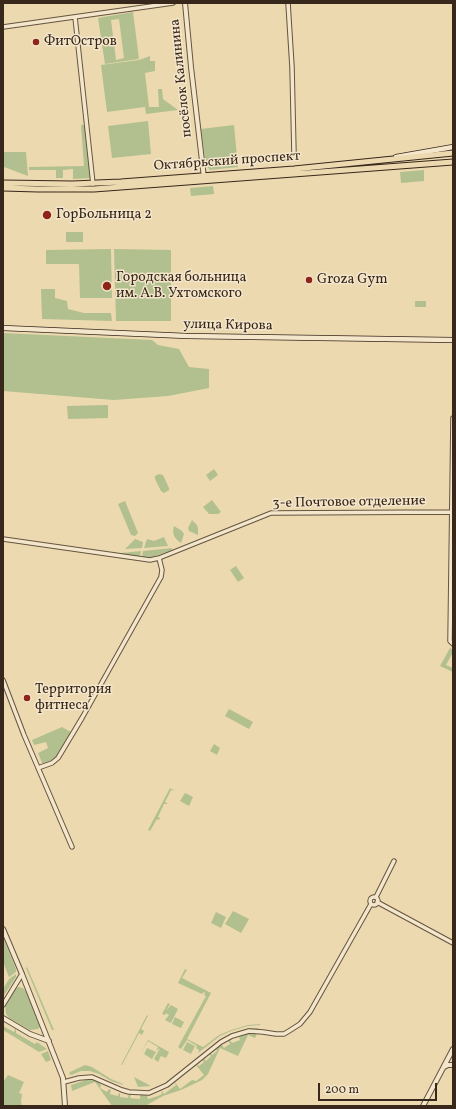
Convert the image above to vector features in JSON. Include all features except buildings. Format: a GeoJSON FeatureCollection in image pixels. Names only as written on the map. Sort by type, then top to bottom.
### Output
{"type":"FeatureCollection","features":[{"type":"Feature","properties":{"kind":"main road"},"geometry":{"type":"LineString","coordinates":[[370,162],[417,152],[453,147]]}},
{"type":"Feature","properties":{"kind":"main road","name":"Октябрьский проспект"},"geometry":{"type":"LineString","coordinates":[[3,188],[94,189],[453,153]]}},
{"type":"Feature","properties":{"kind":"main road","name":"Октябрьский проспект"},"geometry":{"type":"LineString","coordinates":[[3,183],[94,184],[453,162]]}},
{"type":"Feature","properties":{"kind":"main road","name":"улица Кирова"},"geometry":{"type":"LineString","coordinates":[[3,328],[187,336],[453,340]]}},
{"type":"Feature","properties":{"kind":"street","name":"посёлок Калинина"},"geometry":{"type":"LineString","coordinates":[[3,27],[173,3]]}},
{"type":"Feature","properties":{"kind":"street","name":"посёлок Калинина"},"geometry":{"type":"LineString","coordinates":[[185,3],[190,67],[204,178]]}},
{"type":"Feature","properties":{"kind":"street"},"geometry":{"type":"LineString","coordinates":[[288,3],[292,67],[294,154]]}},
{"type":"Feature","properties":{"kind":"street"},"geometry":{"type":"LineString","coordinates":[[75,17],[94,184]]}},
{"type":"Feature","properties":{"kind":"street"},"geometry":{"type":"LineString","coordinates":[[453,418],[450,641],[453,644]]}},
{"type":"Feature","properties":{"kind":"street","name":"3-е Почтовое отделение"},"geometry":{"type":"LineString","coordinates":[[3,539],[140,560],[150,560],[159,558],[271,513],[452,512]]}},
{"type":"Feature","properties":{"kind":"street"},"geometry":{"type":"LineString","coordinates":[[38,768],[52,763],[58,758],[82,718],[161,577],[162,570],[159,558]]}},
{"type":"Feature","properties":{"kind":"street"},"geometry":{"type":"LineString","coordinates":[[4,683],[72,847]]}},
{"type":"Feature","properties":{"kind":"street"},"geometry":{"type":"LineString","coordinates":[[377,902],[378,900],[376,897],[394,861]]}},
{"type":"Feature","properties":{"kind":"street"},"geometry":{"type":"LineString","coordinates":[[64,1082],[79,1078],[92,1077],[129,1092],[149,1093],[167,1085],[221,1042],[232,1036],[249,1032],[284,1034],[300,1024],[310,1012],[371,904],[370,899],[376,897]]}},
{"type":"Feature","properties":{"kind":"street"},"geometry":{"type":"LineString","coordinates":[[371,904],[375,904],[377,902],[453,943]]}},
{"type":"Feature","properties":{"kind":"street"},"geometry":{"type":"LineString","coordinates":[[3,929],[49,1041],[64,1082],[65,1106]]}},
{"type":"Feature","properties":{"kind":"street"},"geometry":{"type":"LineString","coordinates":[[3,1005],[22,974]]}},
{"type":"Feature","properties":{"kind":"street"},"geometry":{"type":"LineString","coordinates":[[3,1018],[30,1034],[49,1041]]}},
{"type":"Feature","properties":{"kind":"street"},"geometry":{"type":"LineString","coordinates":[[423,1106],[453,1049]]}},
{"type":"Feature","properties":{"kind":"street"},"geometry":{"type":"LineString","coordinates":[[442,1068],[448,1065],[453,1065]]}},
{"type":"Feature","properties":{"kind":"green space"},"geometry":{"type":"Polygon","coordinates":[[[133,12],[139,59],[105,64],[98,18],[133,12]],[[119,19],[111,20],[116,60],[124,58],[119,19]]]}},
{"type":"Feature","properties":{"kind":"green space"},"geometry":{"type":"Polygon","coordinates":[[[150,56],[150,61],[155,61],[155,71],[145,73],[149,107],[159,107],[158,89],[162,89],[163,99],[178,110],[146,114],[145,107],[107,112],[101,65],[139,60],[150,56]]]}},
{"type":"Feature","properties":{"kind":"green space"},"geometry":{"type":"Polygon","coordinates":[[[148,121],[151,154],[112,158],[108,126],[148,121]]]}},
{"type":"Feature","properties":{"kind":"green space"},"geometry":{"type":"Polygon","coordinates":[[[81,125],[86,125],[92,178],[73,179],[73,169],[63,170],[63,178],[56,178],[56,170],[29,170],[29,167],[84,166],[81,125]]]}},
{"type":"Feature","properties":{"kind":"green space"},"geometry":{"type":"Polygon","coordinates":[[[234,125],[238,167],[210,170],[206,165],[201,129],[234,125]]]}},
{"type":"Feature","properties":{"kind":"green space"},"geometry":{"type":"Polygon","coordinates":[[[4,152],[26,152],[28,176],[4,167],[4,152]]]}},
{"type":"Feature","properties":{"kind":"green space"},"geometry":{"type":"Polygon","coordinates":[[[424,170],[424,181],[401,183],[400,172],[424,170]]]}},
{"type":"Feature","properties":{"kind":"green space"},"geometry":{"type":"Polygon","coordinates":[[[213,186],[214,194],[191,196],[190,188],[213,186]]]}},
{"type":"Feature","properties":{"kind":"green space"},"geometry":{"type":"Polygon","coordinates":[[[66,232],[83,232],[83,242],[66,242],[66,232]]]}},
{"type":"Feature","properties":{"kind":"green space"},"geometry":{"type":"Polygon","coordinates":[[[111,249],[112,298],[80,298],[79,264],[46,264],[46,250],[111,249]]]}},
{"type":"Feature","properties":{"kind":"green space"},"geometry":{"type":"Polygon","coordinates":[[[114,249],[171,250],[171,321],[116,321],[114,249]]]}},
{"type":"Feature","properties":{"kind":"green space"},"geometry":{"type":"Polygon","coordinates":[[[41,289],[55,289],[55,298],[67,301],[68,309],[84,313],[111,313],[112,321],[42,319],[41,289]]]}},
{"type":"Feature","properties":{"kind":"green space"},"geometry":{"type":"Polygon","coordinates":[[[415,301],[426,301],[426,307],[415,307],[415,301]]]}},
{"type":"Feature","properties":{"kind":"green space"},"geometry":{"type":"Polygon","coordinates":[[[3,333],[152,340],[158,345],[179,349],[189,367],[209,369],[209,388],[168,396],[114,400],[3,391],[3,333]]]}},
{"type":"Feature","properties":{"kind":"green space"},"geometry":{"type":"Polygon","coordinates":[[[108,405],[108,418],[68,419],[67,406],[108,405]]]}},
{"type":"Feature","properties":{"kind":"green space"},"geometry":{"type":"Polygon","coordinates":[[[214,469],[218,475],[210,481],[206,475],[214,469]]]}},
{"type":"Feature","properties":{"kind":"green space"},"geometry":{"type":"Polygon","coordinates":[[[159,474],[163,475],[169,488],[169,490],[164,493],[161,491],[155,479],[155,476],[159,474]]]}},
{"type":"Feature","properties":{"kind":"green space"},"geometry":{"type":"Polygon","coordinates":[[[212,500],[221,512],[218,514],[209,514],[203,507],[212,500]]]}},
{"type":"Feature","properties":{"kind":"green space"},"geometry":{"type":"Polygon","coordinates":[[[125,501],[138,533],[135,536],[131,535],[118,504],[125,501]]]}},
{"type":"Feature","properties":{"kind":"green space"},"geometry":{"type":"Polygon","coordinates":[[[192,520],[197,525],[198,535],[189,531],[188,528],[192,520]]]}},
{"type":"Feature","properties":{"kind":"green space"},"geometry":{"type":"Polygon","coordinates":[[[174,526],[184,534],[181,543],[174,536],[174,526]]]}},
{"type":"Feature","properties":{"kind":"green space"},"geometry":{"type":"Polygon","coordinates":[[[164,537],[168,546],[144,548],[147,539],[154,541],[164,537]]]}},
{"type":"Feature","properties":{"kind":"green space"},"geometry":{"type":"Polygon","coordinates":[[[135,539],[143,542],[142,548],[125,549],[135,539]]]}},
{"type":"Feature","properties":{"kind":"green space"},"geometry":{"type":"Polygon","coordinates":[[[172,548],[172,550],[150,558],[142,558],[143,551],[172,548]]]}},
{"type":"Feature","properties":{"kind":"green space"},"geometry":{"type":"Polygon","coordinates":[[[141,551],[140,557],[122,555],[121,553],[141,551]]]}},
{"type":"Feature","properties":{"kind":"green space"},"geometry":{"type":"Polygon","coordinates":[[[236,566],[244,578],[238,582],[230,570],[236,566]]]}},
{"type":"Feature","properties":{"kind":"green space"},"geometry":{"type":"Polygon","coordinates":[[[450,648],[453,650],[453,655],[452,654],[446,665],[453,668],[453,672],[440,666],[450,648]]]}},
{"type":"Feature","properties":{"kind":"green space"},"geometry":{"type":"Polygon","coordinates":[[[229,709],[253,722],[249,729],[225,716],[229,709]]]}},
{"type":"Feature","properties":{"kind":"green space"},"geometry":{"type":"Polygon","coordinates":[[[62,727],[71,732],[55,758],[43,765],[38,753],[48,748],[46,742],[34,745],[32,740],[62,727]]]}},
{"type":"Feature","properties":{"kind":"green space"},"geometry":{"type":"Polygon","coordinates":[[[214,744],[220,748],[217,755],[210,751],[214,744]]]}},
{"type":"Feature","properties":{"kind":"green space"},"geometry":{"type":"Polygon","coordinates":[[[170,788],[175,791],[171,790],[165,802],[168,804],[164,804],[158,817],[160,818],[159,820],[157,819],[150,831],[148,830],[170,788]]]}},
{"type":"Feature","properties":{"kind":"green space"},"geometry":{"type":"Polygon","coordinates":[[[185,793],[193,797],[189,806],[180,801],[185,793]]]}},
{"type":"Feature","properties":{"kind":"green space"},"geometry":{"type":"Polygon","coordinates":[[[233,911],[249,919],[241,933],[225,924],[233,911]]]}},
{"type":"Feature","properties":{"kind":"green space"},"geometry":{"type":"Polygon","coordinates":[[[216,912],[226,917],[221,928],[211,923],[216,912]]]}},
{"type":"Feature","properties":{"kind":"green space"},"geometry":{"type":"Polygon","coordinates":[[[3,937],[16,969],[16,972],[9,977],[3,962],[3,937]]]}},
{"type":"Feature","properties":{"kind":"green space"},"geometry":{"type":"Polygon","coordinates":[[[27,967],[54,1030],[52,1030],[26,968],[27,967]]]}},
{"type":"Feature","properties":{"kind":"green space"},"geometry":{"type":"Polygon","coordinates":[[[185,969],[187,970],[182,978],[211,993],[187,1039],[203,1047],[219,1035],[231,1030],[248,1025],[261,1024],[248,1026],[220,1036],[198,1053],[199,1050],[196,1048],[197,1046],[187,1040],[181,1049],[178,1047],[206,996],[204,995],[204,992],[202,994],[178,983],[185,969]]]}},
{"type":"Feature","properties":{"kind":"green space"},"geometry":{"type":"Polygon","coordinates":[[[16,974],[16,977],[3,997],[3,989],[9,979],[16,974]]]}},
{"type":"Feature","properties":{"kind":"green space"},"geometry":{"type":"Polygon","coordinates":[[[18,987],[23,988],[28,994],[41,1026],[38,1029],[30,1030],[9,1018],[6,1014],[5,1005],[15,989],[18,987]]]}},
{"type":"Feature","properties":{"kind":"green space"},"geometry":{"type":"Polygon","coordinates":[[[168,1003],[170,1004],[166,1011],[171,1005],[178,1009],[171,1023],[165,1020],[169,1015],[166,1013],[165,1015],[162,1014],[168,1003]]]}},
{"type":"Feature","properties":{"kind":"green space"},"geometry":{"type":"Polygon","coordinates":[[[147,1015],[148,1016],[141,1029],[144,1031],[142,1035],[139,1033],[121,1065],[147,1015]]]}},
{"type":"Feature","properties":{"kind":"green space"},"geometry":{"type":"Polygon","coordinates":[[[175,1017],[184,1022],[181,1028],[172,1024],[175,1017]]]}},
{"type":"Feature","properties":{"kind":"green space"},"geometry":{"type":"Polygon","coordinates":[[[3,1026],[14,1032],[16,1029],[16,1033],[35,1044],[37,1042],[47,1049],[39,1052],[3,1030],[3,1026]]]}},
{"type":"Feature","properties":{"kind":"green space"},"geometry":{"type":"Polygon","coordinates":[[[249,1028],[259,1028],[232,1034],[197,1059],[222,1038],[232,1033],[249,1028]]]}},
{"type":"Feature","properties":{"kind":"green space"},"geometry":{"type":"Polygon","coordinates":[[[248,1033],[257,1033],[255,1038],[248,1035],[238,1056],[220,1048],[208,1074],[202,1080],[181,1090],[163,1096],[145,1106],[112,1106],[95,1082],[72,1091],[71,1085],[89,1079],[98,1082],[101,1085],[100,1088],[107,1092],[109,1089],[111,1090],[110,1094],[118,1096],[120,1093],[120,1097],[128,1098],[129,1094],[131,1094],[130,1098],[140,1099],[140,1095],[147,1095],[148,1099],[162,1094],[161,1090],[164,1094],[176,1085],[174,1081],[180,1089],[192,1080],[196,1081],[204,1075],[196,1065],[197,1064],[199,1066],[204,1062],[202,1059],[203,1058],[206,1061],[211,1056],[209,1054],[210,1053],[212,1055],[217,1051],[216,1048],[222,1045],[224,1048],[230,1044],[228,1040],[232,1043],[240,1040],[239,1036],[248,1033]]]}},
{"type":"Feature","properties":{"kind":"green space"},"geometry":{"type":"Polygon","coordinates":[[[148,1040],[169,1052],[166,1058],[161,1056],[158,1062],[154,1059],[160,1048],[156,1051],[158,1047],[148,1041],[141,1053],[148,1040]]]}},
{"type":"Feature","properties":{"kind":"green space"},"geometry":{"type":"Polygon","coordinates":[[[187,1042],[195,1046],[191,1054],[183,1050],[187,1042]]]}},
{"type":"Feature","properties":{"kind":"green space"},"geometry":{"type":"Polygon","coordinates":[[[147,1048],[156,1052],[152,1059],[144,1054],[147,1048]]]}},
{"type":"Feature","properties":{"kind":"green space"},"geometry":{"type":"Polygon","coordinates":[[[48,1051],[51,1060],[46,1062],[41,1054],[48,1051]]]}},
{"type":"Feature","properties":{"kind":"green space"},"geometry":{"type":"Polygon","coordinates":[[[85,1065],[92,1067],[123,1085],[90,1071],[81,1071],[71,1075],[69,1074],[70,1072],[85,1065]]]}},
{"type":"Feature","properties":{"kind":"green space"},"geometry":{"type":"Polygon","coordinates":[[[8,1075],[24,1082],[19,1093],[22,1094],[22,1106],[3,1106],[3,1082],[8,1075]]]}},
{"type":"Feature","properties":{"kind":"green space"},"geometry":{"type":"Polygon","coordinates":[[[134,1077],[151,1086],[138,1087],[134,1077]]]}},
{"type":"Feature","properties":{"kind":"place","name":"ФитОстров"},"geometry":{"type":"Point","coordinates":[36,42]}},
{"type":"Feature","properties":{"kind":"place","name":"ГорБольница 2"},"geometry":{"type":"Point","coordinates":[47,215]}},
{"type":"Feature","properties":{"kind":"place","name":"Groza Gym"},"geometry":{"type":"Point","coordinates":[309,280]}},
{"type":"Feature","properties":{"kind":"place","name":"Городская больница им. А.В. Ухтомского"},"geometry":{"type":"Point","coordinates":[107,286]}},
{"type":"Feature","properties":{"kind":"place","name":"Территория фитнеса"},"geometry":{"type":"Point","coordinates":[27,698]}}]}
